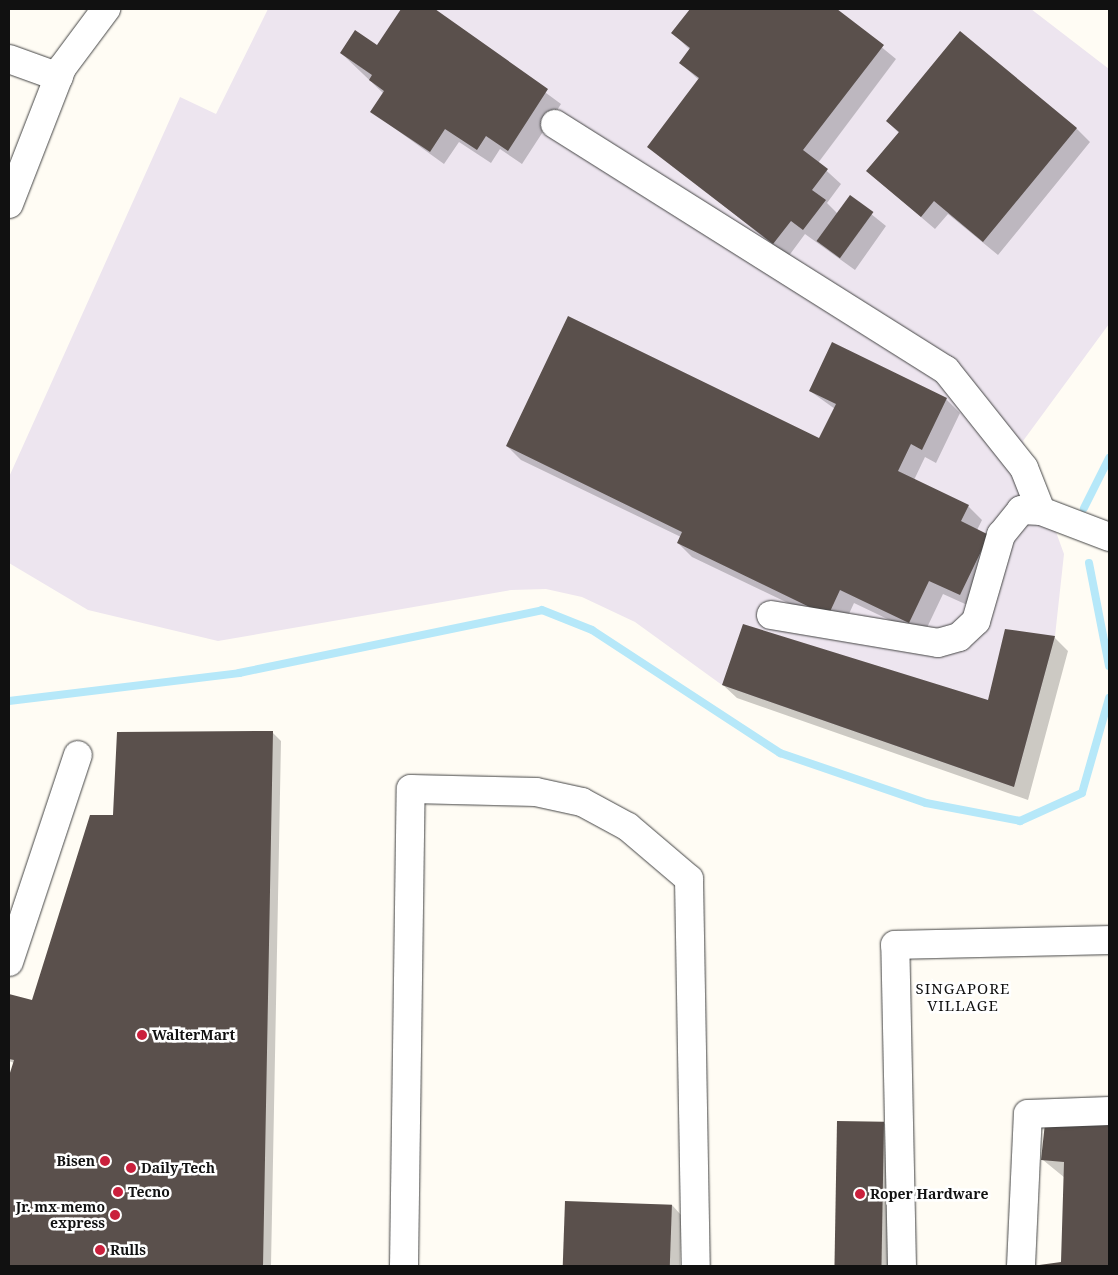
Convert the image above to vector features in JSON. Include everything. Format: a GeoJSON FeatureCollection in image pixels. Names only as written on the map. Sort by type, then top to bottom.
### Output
{"type":"FeatureCollection","features":[{"type":"Feature","properties":{"kind":"street"},"geometry":{"type":"LineString","coordinates":[[9,204],[58,77],[106,9]]}},
{"type":"Feature","properties":{"kind":"street"},"geometry":{"type":"LineString","coordinates":[[9,59],[58,77]]}},
{"type":"Feature","properties":{"kind":"street"},"geometry":{"type":"LineString","coordinates":[[555,124],[946,370],[1024,468],[1041,511]]}},
{"type":"Feature","properties":{"kind":"street"},"geometry":{"type":"LineString","coordinates":[[771,615],[938,643],[959,638],[976,621],[1001,535],[1011,516],[1021,510],[1041,511],[1109,537]]}},
{"type":"Feature","properties":{"kind":"street"},"geometry":{"type":"LineString","coordinates":[[9,962],[78,755]]}},
{"type":"Feature","properties":{"kind":"street"},"geometry":{"type":"LineString","coordinates":[[404,1266],[411,789],[536,792],[582,802],[636,832],[689,878],[696,1266]]}},
{"type":"Feature","properties":{"kind":"street"},"geometry":{"type":"LineString","coordinates":[[902,1266],[895,945],[1109,940]]}},
{"type":"Feature","properties":{"kind":"street"},"geometry":{"type":"LineString","coordinates":[[1021,1266],[1028,1114],[1109,1111]]}},
{"type":"Feature","properties":{"kind":"shaded area"},"geometry":{"type":"Polygon","coordinates":[[[268,9],[1031,9],[1109,69],[1109,324],[1023,441],[1064,554],[1055,636],[1014,787],[722,685],[635,622],[582,597],[546,589],[511,590],[218,641],[88,610],[9,563],[9,477],[180,97],[216,114],[268,9]]]}},
{"type":"Feature","properties":{"kind":"building"},"geometry":{"type":"Polygon","coordinates":[[[401,9],[435,9],[548,89],[508,151],[486,136],[477,150],[445,129],[430,152],[370,112],[384,91],[369,80],[372,75],[340,53],[355,30],[377,45],[401,9]]]}},
{"type":"Feature","properties":{"kind":"building"},"geometry":{"type":"Polygon","coordinates":[[[690,9],[837,9],[884,45],[803,150],[828,169],[812,190],[826,200],[803,230],[791,221],[773,244],[647,147],[699,78],[679,63],[690,48],[671,33],[690,9]]]}},
{"type":"Feature","properties":{"kind":"building"},"geometry":{"type":"Polygon","coordinates":[[[960,31],[1077,128],[983,242],[934,201],[921,217],[866,171],[899,132],[886,121],[960,31]]]}},
{"type":"Feature","properties":{"kind":"building"},"geometry":{"type":"Polygon","coordinates":[[[850,195],[873,212],[840,258],[816,241],[850,195]]]}},
{"type":"Feature","properties":{"kind":"building"},"geometry":{"type":"Polygon","coordinates":[[[568,316],[819,438],[836,404],[809,391],[832,342],[947,398],[922,450],[911,444],[898,471],[969,505],[961,521],[989,535],[960,595],[929,581],[909,623],[840,590],[828,616],[677,543],[682,532],[506,446],[568,316]]]}},
{"type":"Feature","properties":{"kind":"building"},"geometry":{"type":"Polygon","coordinates":[[[743,624],[988,700],[1005,629],[1055,636],[1014,787],[722,685],[743,624]]]}},
{"type":"Feature","properties":{"kind":"building","name":"WalterMart"},"geometry":{"type":"Polygon","coordinates":[[[273,731],[263,1266],[9,1266],[9,1076],[14,1060],[9,1059],[9,994],[32,1000],[90,815],[113,815],[117,732],[273,731]]]}},
{"type":"Feature","properties":{"kind":"building","name":"Roper Hardware"},"geometry":{"type":"Polygon","coordinates":[[[837,1121],[884,1122],[881,1266],[834,1266],[837,1121]]]}},
{"type":"Feature","properties":{"kind":"building"},"geometry":{"type":"Polygon","coordinates":[[[1045,1123],[1109,1124],[1109,1266],[1032,1266],[1061,1262],[1064,1162],[1041,1160],[1045,1123]]]}},
{"type":"Feature","properties":{"kind":"building"},"geometry":{"type":"Polygon","coordinates":[[[565,1201],[672,1205],[670,1266],[563,1266],[565,1201]]]}},
{"type":"Feature","properties":{"kind":"waterway"},"geometry":{"type":"LineString","coordinates":[[1084,508],[1109,458]]}},
{"type":"Feature","properties":{"kind":"waterway"},"geometry":{"type":"LineString","coordinates":[[1089,563],[1109,666]]}},
{"type":"Feature","properties":{"kind":"waterway"},"geometry":{"type":"LineString","coordinates":[[9,701],[239,673],[542,610],[592,630],[780,753],[926,803],[1020,821],[1082,793],[1109,698]]}},
{"type":"Feature","properties":{"kind":"place","name":"WalterMart"},"geometry":{"type":"Point","coordinates":[142,1035]}},
{"type":"Feature","properties":{"kind":"place","name":"Bisen"},"geometry":{"type":"Point","coordinates":[105,1161]}},
{"type":"Feature","properties":{"kind":"place","name":"Daily Tech"},"geometry":{"type":"Point","coordinates":[131,1168]}},
{"type":"Feature","properties":{"kind":"place","name":"Tecno"},"geometry":{"type":"Point","coordinates":[118,1192]}},
{"type":"Feature","properties":{"kind":"place","name":"Roper Hardware"},"geometry":{"type":"Point","coordinates":[860,1194]}},
{"type":"Feature","properties":{"kind":"place","name":"Jr. mx memo express"},"geometry":{"type":"Point","coordinates":[115,1215]}},
{"type":"Feature","properties":{"kind":"place","name":"Rulls"},"geometry":{"type":"Point","coordinates":[100,1250]}},
{"type":"Feature","properties":{"kind":"district","name":"SINGAPORE VILLAGE"},"geometry":{"type":"Point","coordinates":[963,996]}}]}
